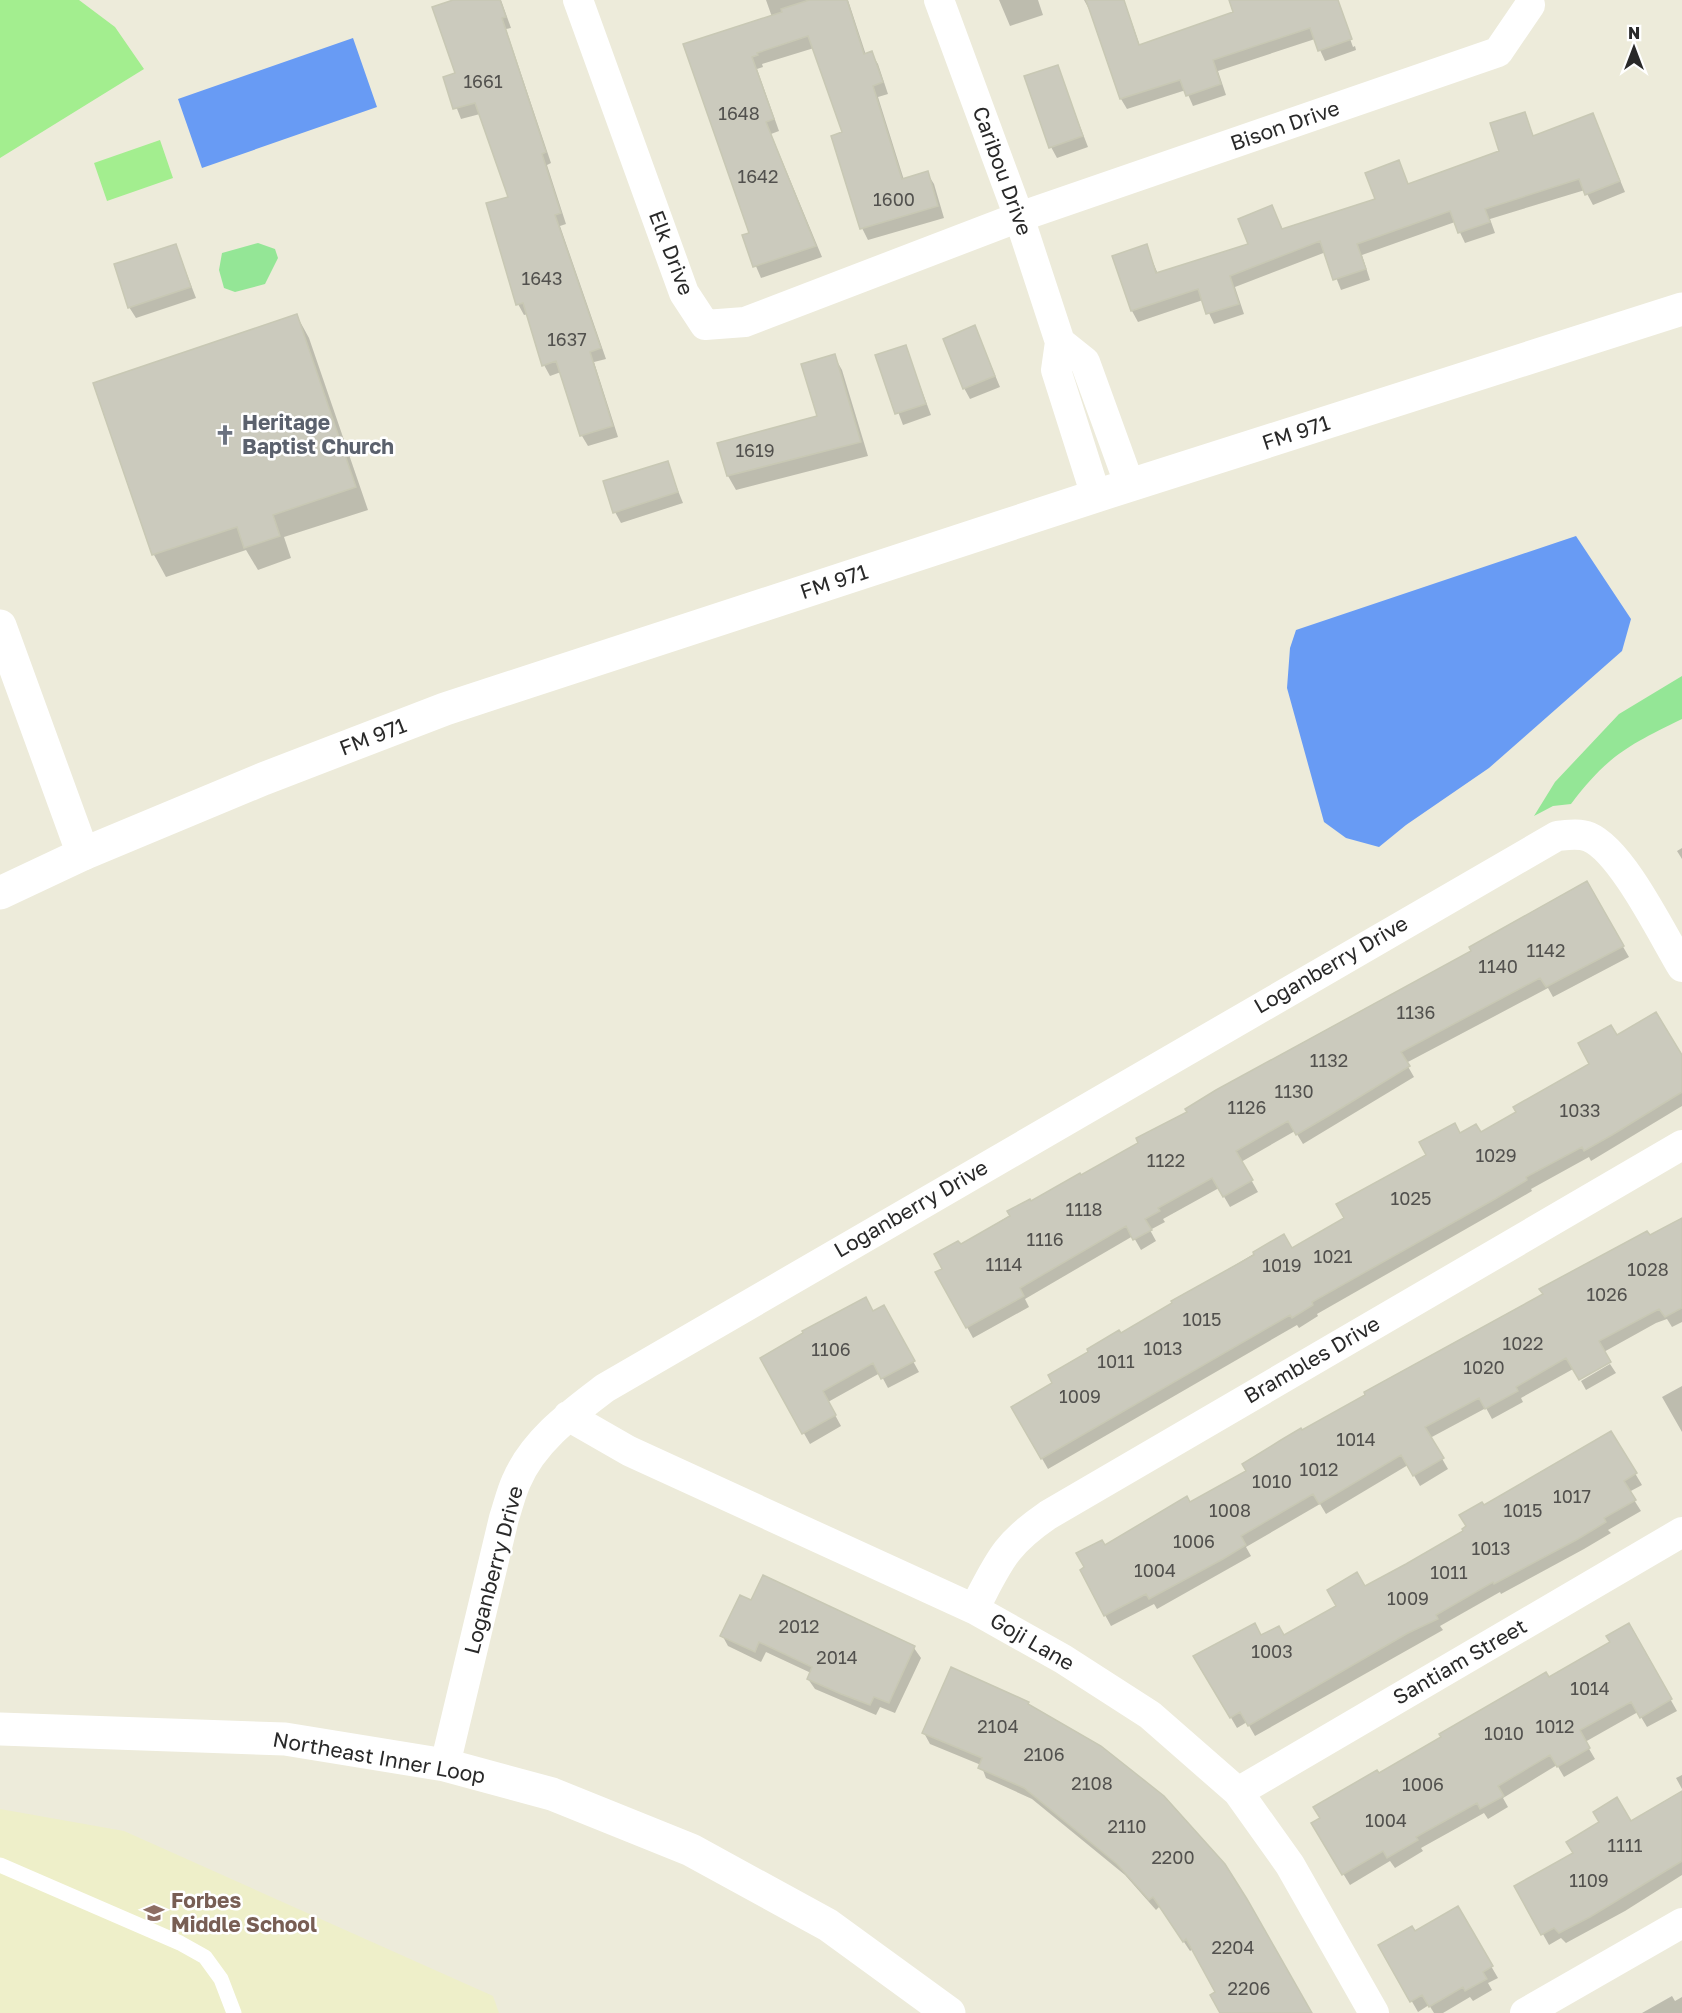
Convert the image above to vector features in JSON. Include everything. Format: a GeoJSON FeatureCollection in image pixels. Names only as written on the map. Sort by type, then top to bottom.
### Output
{"type":"FeatureCollection","features":[{"type":"Feature","properties":{"kind":"main road","name":"FM 971"},"geometry":{"type":"LineString","coordinates":[[0,893],[83,854],[263,779],[445,710],[1096,496],[1682,309]]}},
{"type":"Feature","properties":{"kind":"main road"},"geometry":{"type":"LineString","coordinates":[[0,626],[83,854]]}},
{"type":"Feature","properties":{"kind":"main road","name":"Northeast Inner Loop"},"geometry":{"type":"LineString","coordinates":[[0,1729],[285,1738],[445,1765],[552,1794],[691,1850],[828,1925],[949,2013]]}},
{"type":"Feature","properties":{"kind":"street","name":"Elk Drive"},"geometry":{"type":"LineString","coordinates":[[578,0],[684,293],[705,326],[745,322],[1019,217]]}},
{"type":"Feature","properties":{"kind":"street","name":"Caribou Drive"},"geometry":{"type":"LineString","coordinates":[[939,0],[1019,217],[1060,342],[1056,370],[1096,496]]}},
{"type":"Feature","properties":{"kind":"street","name":"Bison Drive"},"geometry":{"type":"LineString","coordinates":[[1019,217],[1498,52],[1530,5]]}},
{"type":"Feature","properties":{"kind":"street"},"geometry":{"type":"LineString","coordinates":[[1060,342],[1085,362],[1130,486]]}},
{"type":"Feature","properties":{"kind":"street","name":"Loganberry Drive"},"geometry":{"type":"LineString","coordinates":[[445,1765],[504,1518],[516,1481],[536,1448],[568,1416],[605,1388],[680,1342],[1533,848],[1557,837],[1576,834],[1589,837],[1609,850],[1682,967]]}},
{"type":"Feature","properties":{"kind":"street","name":"Brambles Drive"},"geometry":{"type":"LineString","coordinates":[[974,1608],[1003,1552],[1020,1534],[1048,1515],[1682,1144]]}},
{"type":"Feature","properties":{"kind":"street","name":"Goji Lane"},"geometry":{"type":"LineString","coordinates":[[568,1416],[629,1451],[974,1608],[1063,1659],[1150,1715],[1238,1792],[1290,1865],[1374,2013]]}},
{"type":"Feature","properties":{"kind":"street","name":"Santiam Street"},"geometry":{"type":"LineString","coordinates":[[1238,1792],[1682,1532]]}},
{"type":"Feature","properties":{"kind":"street"},"geometry":{"type":"LineString","coordinates":[[1525,2013],[1682,1923]]}},
{"type":"Feature","properties":{"kind":"lane"},"geometry":{"type":"LineString","coordinates":[[0,1865],[180,1943],[205,1957],[220,1979],[234,2013]]}},
{"type":"Feature","properties":{"kind":"shaded area","name":"Forbes Middle School"},"geometry":{"type":"Polygon","coordinates":[[[0,1809],[124,1831],[493,1996],[499,2013],[0,2013],[0,1809]]]}},
{"type":"Feature","properties":{"kind":"green space"},"geometry":{"type":"Polygon","coordinates":[[[0,0],[79,0],[115,27],[144,69],[0,158],[0,0]]]}},
{"type":"Feature","properties":{"kind":"green space"},"geometry":{"type":"Polygon","coordinates":[[[160,140],[173,178],[107,201],[94,163],[160,140]]]}},
{"type":"Feature","properties":{"kind":"green space"},"geometry":{"type":"Polygon","coordinates":[[[258,243],[275,249],[278,258],[265,284],[235,292],[224,288],[219,270],[222,253],[258,243]]]}},
{"type":"Feature","properties":{"kind":"green space"},"geometry":{"type":"Polygon","coordinates":[[[1682,676],[1682,719],[1633,744],[1608,762],[1571,804],[1553,806],[1534,816],[1555,782],[1619,714],[1682,676]]]}},
{"type":"Feature","properties":{"kind":"water"},"geometry":{"type":"Polygon","coordinates":[[[353,38],[377,107],[202,168],[178,99],[353,38]]]}},
{"type":"Feature","properties":{"kind":"water"},"geometry":{"type":"Polygon","coordinates":[[[1576,536],[1631,619],[1622,651],[1489,768],[1406,825],[1379,847],[1346,838],[1324,822],[1287,688],[1290,648],[1296,630],[1576,536]]]}},
{"type":"Feature","properties":{"kind":"building"},"geometry":{"type":"Polygon","coordinates":[[[453,0],[500,0],[506,17],[502,18],[546,152],[542,154],[561,213],[555,215],[601,348],[590,352],[613,426],[580,436],[556,361],[542,366],[523,303],[516,305],[486,203],[508,197],[475,103],[453,109],[443,77],[455,73],[432,7],[453,0]]]}},
{"type":"Feature","properties":{"kind":"building"},"geometry":{"type":"Polygon","coordinates":[[[809,0],[847,0],[864,54],[872,51],[883,82],[873,86],[902,179],[928,171],[938,206],[860,229],[831,136],[842,132],[808,36],[757,53],[758,55],[752,57],[774,119],[766,122],[816,246],[753,267],[742,235],[749,233],[683,44],[782,12],[781,9],[809,0]]]}},
{"type":"Feature","properties":{"kind":"building"},"geometry":{"type":"Polygon","coordinates":[[[1086,0],[1124,0],[1139,45],[1233,12],[1229,0],[1338,0],[1352,39],[1318,51],[1310,28],[1213,60],[1221,84],[1186,96],[1180,80],[1120,99],[1086,0]]]}},
{"type":"Feature","properties":{"kind":"building"},"geometry":{"type":"Polygon","coordinates":[[[1058,65],[1083,136],[1049,148],[1024,76],[1058,65]]]}},
{"type":"Feature","properties":{"kind":"building"},"geometry":{"type":"Polygon","coordinates":[[[1525,112],[1533,136],[1593,113],[1620,181],[1585,195],[1579,179],[1485,209],[1490,222],[1458,233],[1450,211],[1357,244],[1366,269],[1333,280],[1320,241],[1230,276],[1239,304],[1206,314],[1198,289],[1131,311],[1112,256],[1147,244],[1156,273],[1248,244],[1238,219],[1272,205],[1282,229],[1375,199],[1365,173],[1399,160],[1408,184],[1499,151],[1490,123],[1525,112]]]}},
{"type":"Feature","properties":{"kind":"building"},"geometry":{"type":"Polygon","coordinates":[[[176,244],[191,287],[128,308],[114,264],[176,244]]]}},
{"type":"Feature","properties":{"kind":"building","name":"Heritage Baptist Church"},"geometry":{"type":"Polygon","coordinates":[[[297,314],[356,487],[273,515],[280,536],[244,548],[237,527],[152,555],[93,383],[297,314]]]}},
{"type":"Feature","properties":{"kind":"building"},"geometry":{"type":"Polygon","coordinates":[[[975,325],[995,376],[963,389],[943,339],[975,325]]]}},
{"type":"Feature","properties":{"kind":"building"},"geometry":{"type":"Polygon","coordinates":[[[906,345],[926,404],[895,414],[875,355],[906,345]]]}},
{"type":"Feature","properties":{"kind":"building"},"geometry":{"type":"Polygon","coordinates":[[[835,354],[861,442],[727,476],[717,443],[817,416],[801,364],[835,354]]]}},
{"type":"Feature","properties":{"kind":"building"},"geometry":{"type":"Polygon","coordinates":[[[668,461],[678,492],[613,513],[603,481],[668,461]]]}},
{"type":"Feature","properties":{"kind":"building"},"geometry":{"type":"Polygon","coordinates":[[[1587,881],[1624,946],[1546,987],[1540,978],[1401,1052],[1410,1066],[1330,1115],[1296,1135],[1288,1121],[1236,1151],[1253,1180],[1223,1197],[1212,1178],[1158,1208],[1160,1211],[1145,1219],[1152,1230],[1133,1240],[1126,1226],[1020,1288],[1024,1296],[966,1328],[935,1272],[942,1269],[934,1254],[958,1241],[961,1244],[1010,1216],[1007,1211],[1030,1199],[1031,1201],[1138,1143],[1136,1138],[1187,1112],[1185,1109],[1216,1090],[1471,951],[1469,947],[1587,881]]]}},
{"type":"Feature","properties":{"kind":"building"},"geometry":{"type":"Polygon","coordinates":[[[1656,1012],[1682,1055],[1682,1092],[1584,1151],[1582,1147],[1526,1177],[1527,1180],[1495,1199],[1312,1302],[1313,1305],[1292,1318],[1290,1315],[1041,1459],[1011,1407],[1052,1383],[1048,1375],[1088,1352],[1087,1349],[1119,1330],[1121,1333],[1172,1303],[1171,1301],[1254,1255],[1253,1252],[1284,1234],[1292,1248],[1344,1218],[1336,1204],[1426,1155],[1419,1142],[1455,1123],[1460,1133],[1476,1124],[1481,1132],[1516,1112],[1513,1107],[1589,1064],[1578,1043],[1611,1025],[1617,1035],[1656,1012]]]}},
{"type":"Feature","properties":{"kind":"building"},"geometry":{"type":"Polygon","coordinates":[[[1682,1218],[1682,1308],[1665,1317],[1659,1309],[1599,1341],[1611,1362],[1579,1380],[1566,1358],[1516,1387],[1518,1391],[1485,1409],[1479,1398],[1425,1427],[1444,1458],[1413,1476],[1401,1455],[1319,1504],[1313,1494],[1241,1536],[1246,1545],[1223,1559],[1149,1599],[1146,1594],[1104,1616],[1080,1570],[1084,1567],[1076,1553],[1102,1540],[1105,1545],[1187,1496],[1190,1502],[1246,1471],[1242,1464],[1301,1428],[1302,1430],[1365,1395],[1364,1392],[1543,1294],[1539,1289],[1647,1231],[1650,1235],[1682,1218]]]}},
{"type":"Feature","properties":{"kind":"building"},"geometry":{"type":"Polygon","coordinates":[[[866,1297],[873,1311],[884,1305],[915,1361],[881,1379],[873,1363],[823,1391],[836,1415],[802,1434],[760,1358],[803,1333],[802,1331],[866,1297]]]}},
{"type":"Feature","properties":{"kind":"building"},"geometry":{"type":"Polygon","coordinates":[[[1611,1431],[1637,1473],[1624,1481],[1636,1500],[1604,1518],[1606,1522],[1578,1539],[1494,1584],[1493,1582],[1436,1615],[1438,1619],[1408,1633],[1248,1726],[1240,1712],[1230,1718],[1193,1656],[1255,1623],[1261,1635],[1279,1626],[1284,1635],[1336,1606],[1327,1590],[1357,1572],[1365,1586],[1406,1564],[1463,1531],[1462,1529],[1466,1526],[1459,1515],[1482,1502],[1484,1505],[1611,1431]]]}},
{"type":"Feature","properties":{"kind":"building"},"geometry":{"type":"Polygon","coordinates":[[[763,1575],[915,1646],[889,1703],[874,1697],[870,1705],[841,1694],[807,1679],[812,1667],[759,1642],[755,1652],[720,1636],[740,1595],[751,1600],[763,1575]]]}},
{"type":"Feature","properties":{"kind":"building"},"geometry":{"type":"Polygon","coordinates":[[[1629,1623],[1672,1699],[1640,1718],[1631,1702],[1580,1730],[1590,1748],[1557,1767],[1550,1755],[1498,1786],[1504,1796],[1480,1809],[1477,1803],[1416,1837],[1418,1840],[1387,1858],[1383,1851],[1342,1875],[1311,1823],[1320,1818],[1313,1807],[1377,1770],[1379,1773],[1441,1737],[1439,1734],[1546,1672],[1549,1677],[1610,1642],[1606,1636],[1629,1623]]]}},
{"type":"Feature","properties":{"kind":"building"},"geometry":{"type":"Polygon","coordinates":[[[951,1667],[1029,1702],[1028,1704],[1101,1746],[1164,1796],[1225,1864],[1312,2013],[1220,2013],[1210,1995],[1215,1992],[1186,1939],[1183,1942],[1153,1897],[1149,1900],[1117,1864],[1024,1788],[978,1768],[982,1758],[922,1733],[951,1667]]]}},
{"type":"Feature","properties":{"kind":"building"},"geometry":{"type":"Polygon","coordinates":[[[1682,1791],[1682,1861],[1590,1917],[1559,1933],[1554,1928],[1541,1935],[1514,1886],[1573,1853],[1566,1842],[1599,1822],[1593,1812],[1617,1797],[1631,1821],[1682,1791]]]}},
{"type":"Feature","properties":{"kind":"building"},"geometry":{"type":"Polygon","coordinates":[[[1458,1906],[1493,1966],[1483,1972],[1487,1979],[1465,1991],[1463,1987],[1429,2007],[1422,1995],[1410,2002],[1378,1945],[1412,1926],[1415,1931],[1458,1906]]]}},
{"type":"Feature","properties":{"kind":"place","name":"Heritage Baptist Church"},"geometry":{"type":"Point","coordinates":[225,435]}},
{"type":"Feature","properties":{"kind":"place","name":"Forbes Middle School"},"geometry":{"type":"Point","coordinates":[154,1913]}}]}
